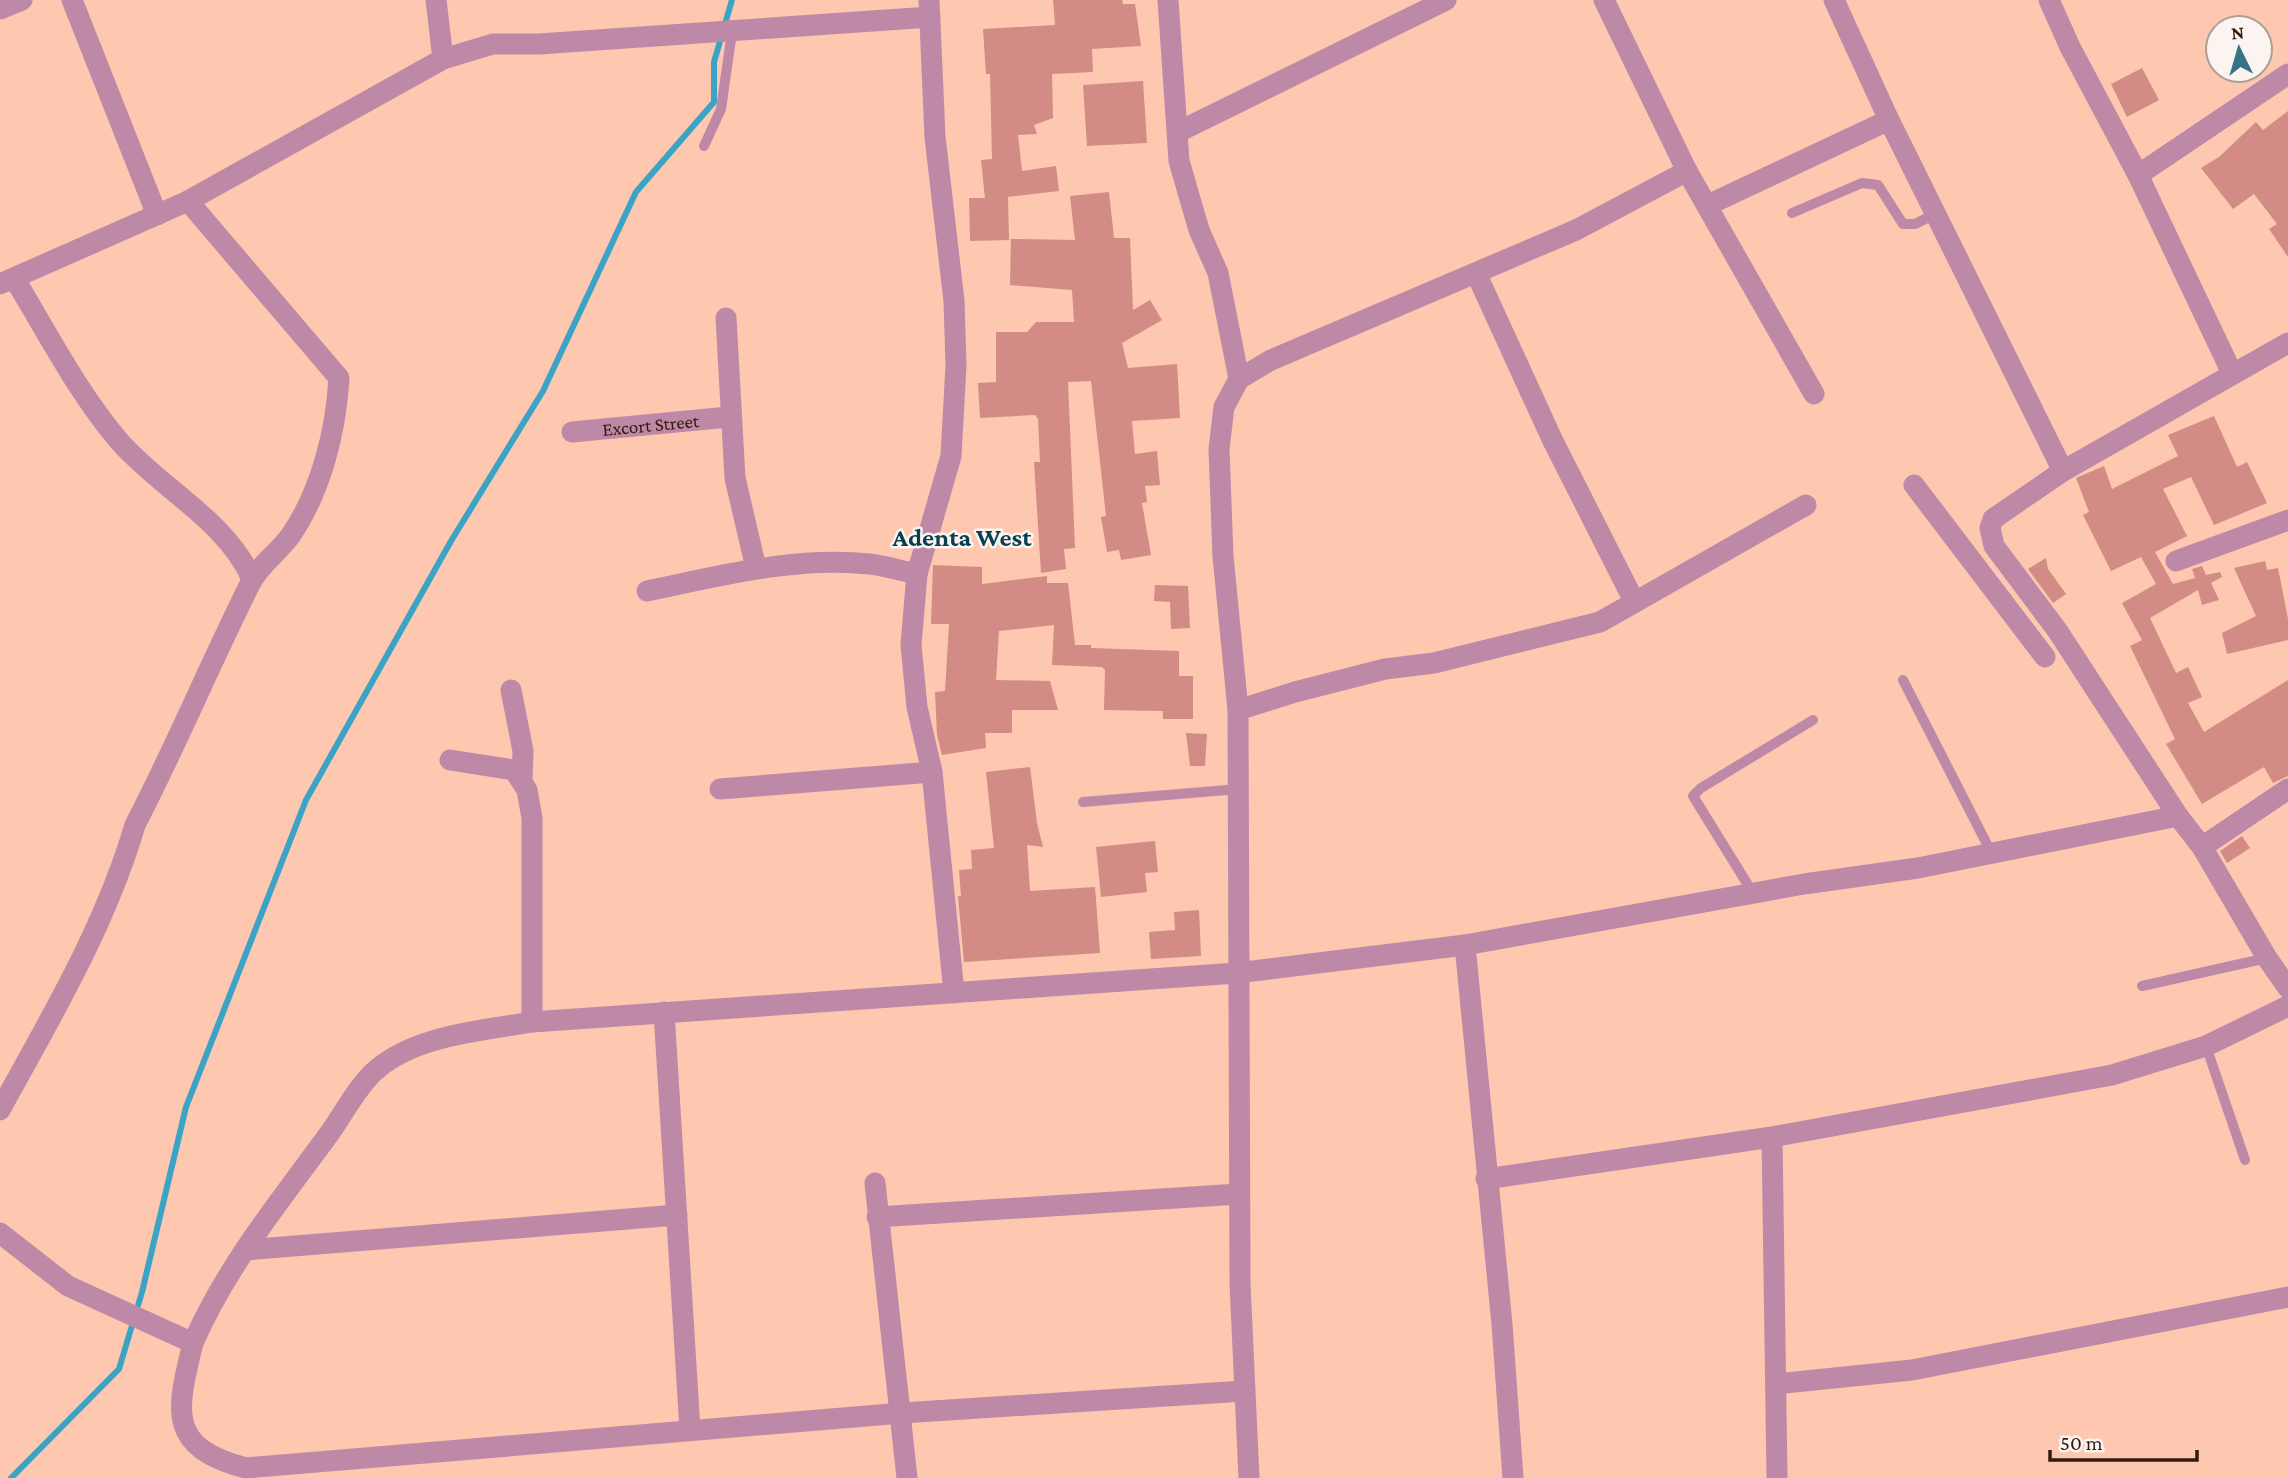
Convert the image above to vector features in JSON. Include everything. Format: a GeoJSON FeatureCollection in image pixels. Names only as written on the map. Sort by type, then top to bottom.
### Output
{"type":"FeatureCollection","features":[{"type":"Feature","properties":{"kind":"street"},"geometry":{"type":"LineString","coordinates":[[0,9],[22,0]]}},
{"type":"Feature","properties":{"kind":"street"},"geometry":{"type":"LineString","coordinates":[[72,0],[157,215]]}},
{"type":"Feature","properties":{"kind":"street"},"geometry":{"type":"LineString","coordinates":[[436,0],[443,59]]}},
{"type":"Feature","properties":{"kind":"street"},"geometry":{"type":"LineString","coordinates":[[1168,0],[1180,131],[1179,162],[1199,230],[1218,273],[1239,379]]}},
{"type":"Feature","properties":{"kind":"street"},"geometry":{"type":"LineString","coordinates":[[1180,131],[1446,0]]}},
{"type":"Feature","properties":{"kind":"street"},"geometry":{"type":"LineString","coordinates":[[1604,0],[1687,171],[1814,394]]}},
{"type":"Feature","properties":{"kind":"street"},"geometry":{"type":"LineString","coordinates":[[1834,0],[1889,120],[2063,471]]}},
{"type":"Feature","properties":{"kind":"street"},"geometry":{"type":"LineString","coordinates":[[2049,0],[2070,47],[2138,175],[2232,373]]}},
{"type":"Feature","properties":{"kind":"street"},"geometry":{"type":"LineString","coordinates":[[252,579],[230,540],[153,475],[118,440],[7,281],[188,201],[443,59],[493,44],[539,44],[732,32],[929,8],[936,137],[954,301],[956,365],[951,456],[917,574],[911,645],[917,707],[932,772],[954,993]]}},
{"type":"Feature","properties":{"kind":"street"},"geometry":{"type":"LineString","coordinates":[[2138,175],[2288,74]]}},
{"type":"Feature","properties":{"kind":"street"},"geometry":{"type":"LineString","coordinates":[[1708,205],[1889,120]]}},
{"type":"Feature","properties":{"kind":"street"},"geometry":{"type":"LineString","coordinates":[[1250,1478],[1244,1391],[1239,1194],[1238,710],[1223,556],[1219,449],[1224,407],[1239,379],[1270,360],[1576,230],[1687,171]]}},
{"type":"Feature","properties":{"kind":"street"},"geometry":{"type":"LineString","coordinates":[[0,1110],[84,956],[122,868],[135,825],[252,579],[290,537],[307,508],[321,471],[339,378],[188,201]]}},
{"type":"Feature","properties":{"kind":"street"},"geometry":{"type":"LineString","coordinates":[[1476,273],[1552,439],[1634,601]]}},
{"type":"Feature","properties":{"kind":"street"},"geometry":{"type":"LineString","coordinates":[[726,318],[729,417],[735,478],[757,568]]}},
{"type":"Feature","properties":{"kind":"street"},"geometry":{"type":"LineString","coordinates":[[1486,1179],[1772,1137],[2112,1075],[2206,1046],[2287,1003],[2267,958],[2202,847],[2178,816],[1990,537],[1993,519],[2063,471],[2288,342]]}},
{"type":"Feature","properties":{"kind":"street","name":"Excort Street"},"geometry":{"type":"LineString","coordinates":[[572,432],[729,417]]}},
{"type":"Feature","properties":{"kind":"street"},"geometry":{"type":"LineString","coordinates":[[1914,485],[2045,657]]}},
{"type":"Feature","properties":{"kind":"street"},"geometry":{"type":"LineString","coordinates":[[1238,710],[1385,669],[1434,663],[1600,622],[1806,505]]}},
{"type":"Feature","properties":{"kind":"street"},"geometry":{"type":"LineString","coordinates":[[2176,561],[2288,520]]}},
{"type":"Feature","properties":{"kind":"street"},"geometry":{"type":"LineString","coordinates":[[1965,552],[1990,537]]}},
{"type":"Feature","properties":{"kind":"street"},"geometry":{"type":"LineString","coordinates":[[647,591],[757,568],[870,564],[917,574]]}},
{"type":"Feature","properties":{"kind":"street"},"geometry":{"type":"LineString","coordinates":[[2008,610],[2032,596]]}},
{"type":"Feature","properties":{"kind":"street"},"geometry":{"type":"LineString","coordinates":[[511,690],[523,751],[522,778],[532,818],[532,1022]]}},
{"type":"Feature","properties":{"kind":"street"},"geometry":{"type":"LineString","coordinates":[[450,760],[514,770],[522,778]]}},
{"type":"Feature","properties":{"kind":"street"},"geometry":{"type":"LineString","coordinates":[[720,789],[932,772]]}},
{"type":"Feature","properties":{"kind":"street"},"geometry":{"type":"LineString","coordinates":[[2202,847],[2288,789]]}},
{"type":"Feature","properties":{"kind":"street"},"geometry":{"type":"LineString","coordinates":[[1244,1391],[902,1413],[246,1468],[215,1460],[191,1441],[181,1420],[194,1343],[217,1296],[245,1250],[376,1070],[414,1048],[465,1034],[532,1022],[1237,973],[1465,945],[1752,893],[1992,854],[2178,816]]}},
{"type":"Feature","properties":{"kind":"street"},"geometry":{"type":"LineString","coordinates":[[1465,945],[1502,1324],[1513,1478]]}},
{"type":"Feature","properties":{"kind":"street"},"geometry":{"type":"LineString","coordinates":[[664,1012],[690,1430]]}},
{"type":"Feature","properties":{"kind":"street"},"geometry":{"type":"LineString","coordinates":[[1772,1137],[1777,1478]]}},
{"type":"Feature","properties":{"kind":"street"},"geometry":{"type":"LineString","coordinates":[[875,1183],[907,1478]]}},
{"type":"Feature","properties":{"kind":"street"},"geometry":{"type":"LineString","coordinates":[[877,1217],[1239,1194]]}},
{"type":"Feature","properties":{"kind":"street"},"geometry":{"type":"LineString","coordinates":[[245,1250],[677,1215]]}},
{"type":"Feature","properties":{"kind":"street"},"geometry":{"type":"LineString","coordinates":[[0,1234],[68,1286],[194,1343]]}},
{"type":"Feature","properties":{"kind":"street"},"geometry":{"type":"LineString","coordinates":[[1776,1384],[1912,1370],[2288,1297]]}},
{"type":"Feature","properties":{"kind":"lane"},"geometry":{"type":"LineString","coordinates":[[704,146],[721,109],[732,32]]}},
{"type":"Feature","properties":{"kind":"lane"},"geometry":{"type":"LineString","coordinates":[[1792,213],[1861,183],[1878,186],[1903,224],[1914,224],[1936,214]]}},
{"type":"Feature","properties":{"kind":"lane"},"geometry":{"type":"LineString","coordinates":[[1903,680],[1992,854]]}},
{"type":"Feature","properties":{"kind":"lane"},"geometry":{"type":"LineString","coordinates":[[1752,893],[1693,796],[1701,788],[1813,720]]}},
{"type":"Feature","properties":{"kind":"lane"},"geometry":{"type":"LineString","coordinates":[[1083,802],[1239,789]]}},
{"type":"Feature","properties":{"kind":"lane"},"geometry":{"type":"LineString","coordinates":[[2142,986],[2267,958]]}},
{"type":"Feature","properties":{"kind":"lane"},"geometry":{"type":"LineString","coordinates":[[2206,1046],[2245,1160]]}},
{"type":"Feature","properties":{"kind":"building"},"geometry":{"type":"Polygon","coordinates":[[[1053,0],[1122,0],[1123,4],[1135,4],[1141,46],[1092,49],[1093,72],[1052,74],[1053,118],[1034,125],[1037,134],[1018,135],[1022,171],[1056,166],[1059,191],[1008,197],[1009,240],[970,241],[969,198],[985,198],[981,160],[992,159],[990,74],[986,74],[983,29],[1055,25],[1053,0]]]}},
{"type":"Feature","properties":{"kind":"building"},"geometry":{"type":"Polygon","coordinates":[[[2142,68],[2159,100],[2127,117],[2111,84],[2142,68]]]}},
{"type":"Feature","properties":{"kind":"building"},"geometry":{"type":"Polygon","coordinates":[[[1143,81],[1147,143],[1087,146],[1083,85],[1143,81]]]}},
{"type":"Feature","properties":{"kind":"building"},"geometry":{"type":"Polygon","coordinates":[[[2288,111],[2288,257],[2269,229],[2277,224],[2254,194],[2233,209],[2201,168],[2219,157],[2256,122],[2263,130],[2288,111]]]}},
{"type":"Feature","properties":{"kind":"building"},"geometry":{"type":"Polygon","coordinates":[[[1109,192],[1114,238],[1130,238],[1133,310],[1150,300],[1162,320],[1122,343],[1128,368],[1177,364],[1180,418],[1132,421],[1135,454],[1157,451],[1160,485],[1145,486],[1147,502],[1142,503],[1151,555],[1121,560],[1119,550],[1107,552],[1101,517],[1106,516],[1091,381],[1068,382],[1075,548],[1064,549],[1066,569],[1041,573],[1034,462],[1040,462],[1038,419],[1035,415],[980,418],[978,383],[996,382],[996,332],[1027,332],[1036,322],[1074,322],[1072,290],[1010,285],[1011,239],[1075,240],[1070,196],[1109,192]]]}},
{"type":"Feature","properties":{"kind":"building"},"geometry":{"type":"Polygon","coordinates":[[[2214,416],[2237,467],[2247,462],[2267,503],[2214,525],[2191,477],[2163,489],[2187,536],[2155,552],[2173,584],[2195,578],[2192,569],[2202,566],[2206,575],[2220,572],[2222,577],[2211,583],[2219,600],[2202,605],[2198,590],[2150,618],[2176,673],[2188,667],[2202,697],[2188,703],[2204,732],[2288,680],[2288,776],[2273,783],[2264,767],[2202,804],[2166,744],[2175,739],[2130,646],[2142,640],[2122,603],[2156,584],[2141,557],[2111,571],[2083,515],[2089,512],[2076,478],[2104,466],[2112,489],[2178,456],[2168,435],[2214,416]]]}},
{"type":"Feature","properties":{"kind":"building"},"geometry":{"type":"Polygon","coordinates":[[[2046,558],[2048,569],[2066,594],[2053,603],[2028,569],[2046,558]]]}},
{"type":"Feature","properties":{"kind":"building"},"geometry":{"type":"Polygon","coordinates":[[[2265,561],[2267,570],[2278,568],[2288,619],[2288,640],[2227,654],[2222,633],[2256,616],[2234,568],[2265,561]]]}},
{"type":"Feature","properties":{"kind":"building"},"geometry":{"type":"Polygon","coordinates":[[[933,565],[982,567],[982,584],[1047,576],[1047,583],[1068,583],[1075,645],[1179,651],[1179,676],[1193,676],[1193,719],[1163,719],[1163,711],[1104,710],[1105,670],[1102,667],[1052,665],[1054,625],[999,631],[996,680],[1050,681],[1058,710],[1012,710],[1012,733],[985,733],[986,748],[942,755],[937,735],[935,692],[945,691],[949,624],[931,624],[933,565]]]}},
{"type":"Feature","properties":{"kind":"building"},"geometry":{"type":"Polygon","coordinates":[[[1155,585],[1188,586],[1190,628],[1171,629],[1170,602],[1154,601],[1155,585]]]}},
{"type":"Feature","properties":{"kind":"building"},"geometry":{"type":"Polygon","coordinates":[[[1186,733],[1207,734],[1205,766],[1190,766],[1186,733]]]}},
{"type":"Feature","properties":{"kind":"building"},"geometry":{"type":"Polygon","coordinates":[[[1030,767],[1043,847],[1027,845],[1030,891],[1095,887],[1100,953],[964,962],[958,896],[961,896],[959,870],[972,869],[971,850],[994,848],[986,772],[1030,767]]]}},
{"type":"Feature","properties":{"kind":"building"},"geometry":{"type":"Polygon","coordinates":[[[2242,836],[2250,848],[2227,863],[2220,851],[2242,836]]]}},
{"type":"Feature","properties":{"kind":"building"},"geometry":{"type":"Polygon","coordinates":[[[1155,841],[1158,872],[1145,873],[1147,892],[1101,897],[1096,847],[1155,841]]]}},
{"type":"Feature","properties":{"kind":"building"},"geometry":{"type":"Polygon","coordinates":[[[1199,910],[1201,956],[1151,959],[1149,932],[1175,930],[1174,912],[1199,910]]]}},
{"type":"Feature","properties":{"kind":"waterway"},"geometry":{"type":"LineString","coordinates":[[11,1478],[119,1369],[142,1292],[186,1107],[306,800],[451,541],[543,391],[636,192],[714,102],[714,62],[732,0]]}},
{"type":"Feature","properties":{"kind":"district","name":"Adenta West"},"geometry":{"type":"Point","coordinates":[962,537]}}]}
